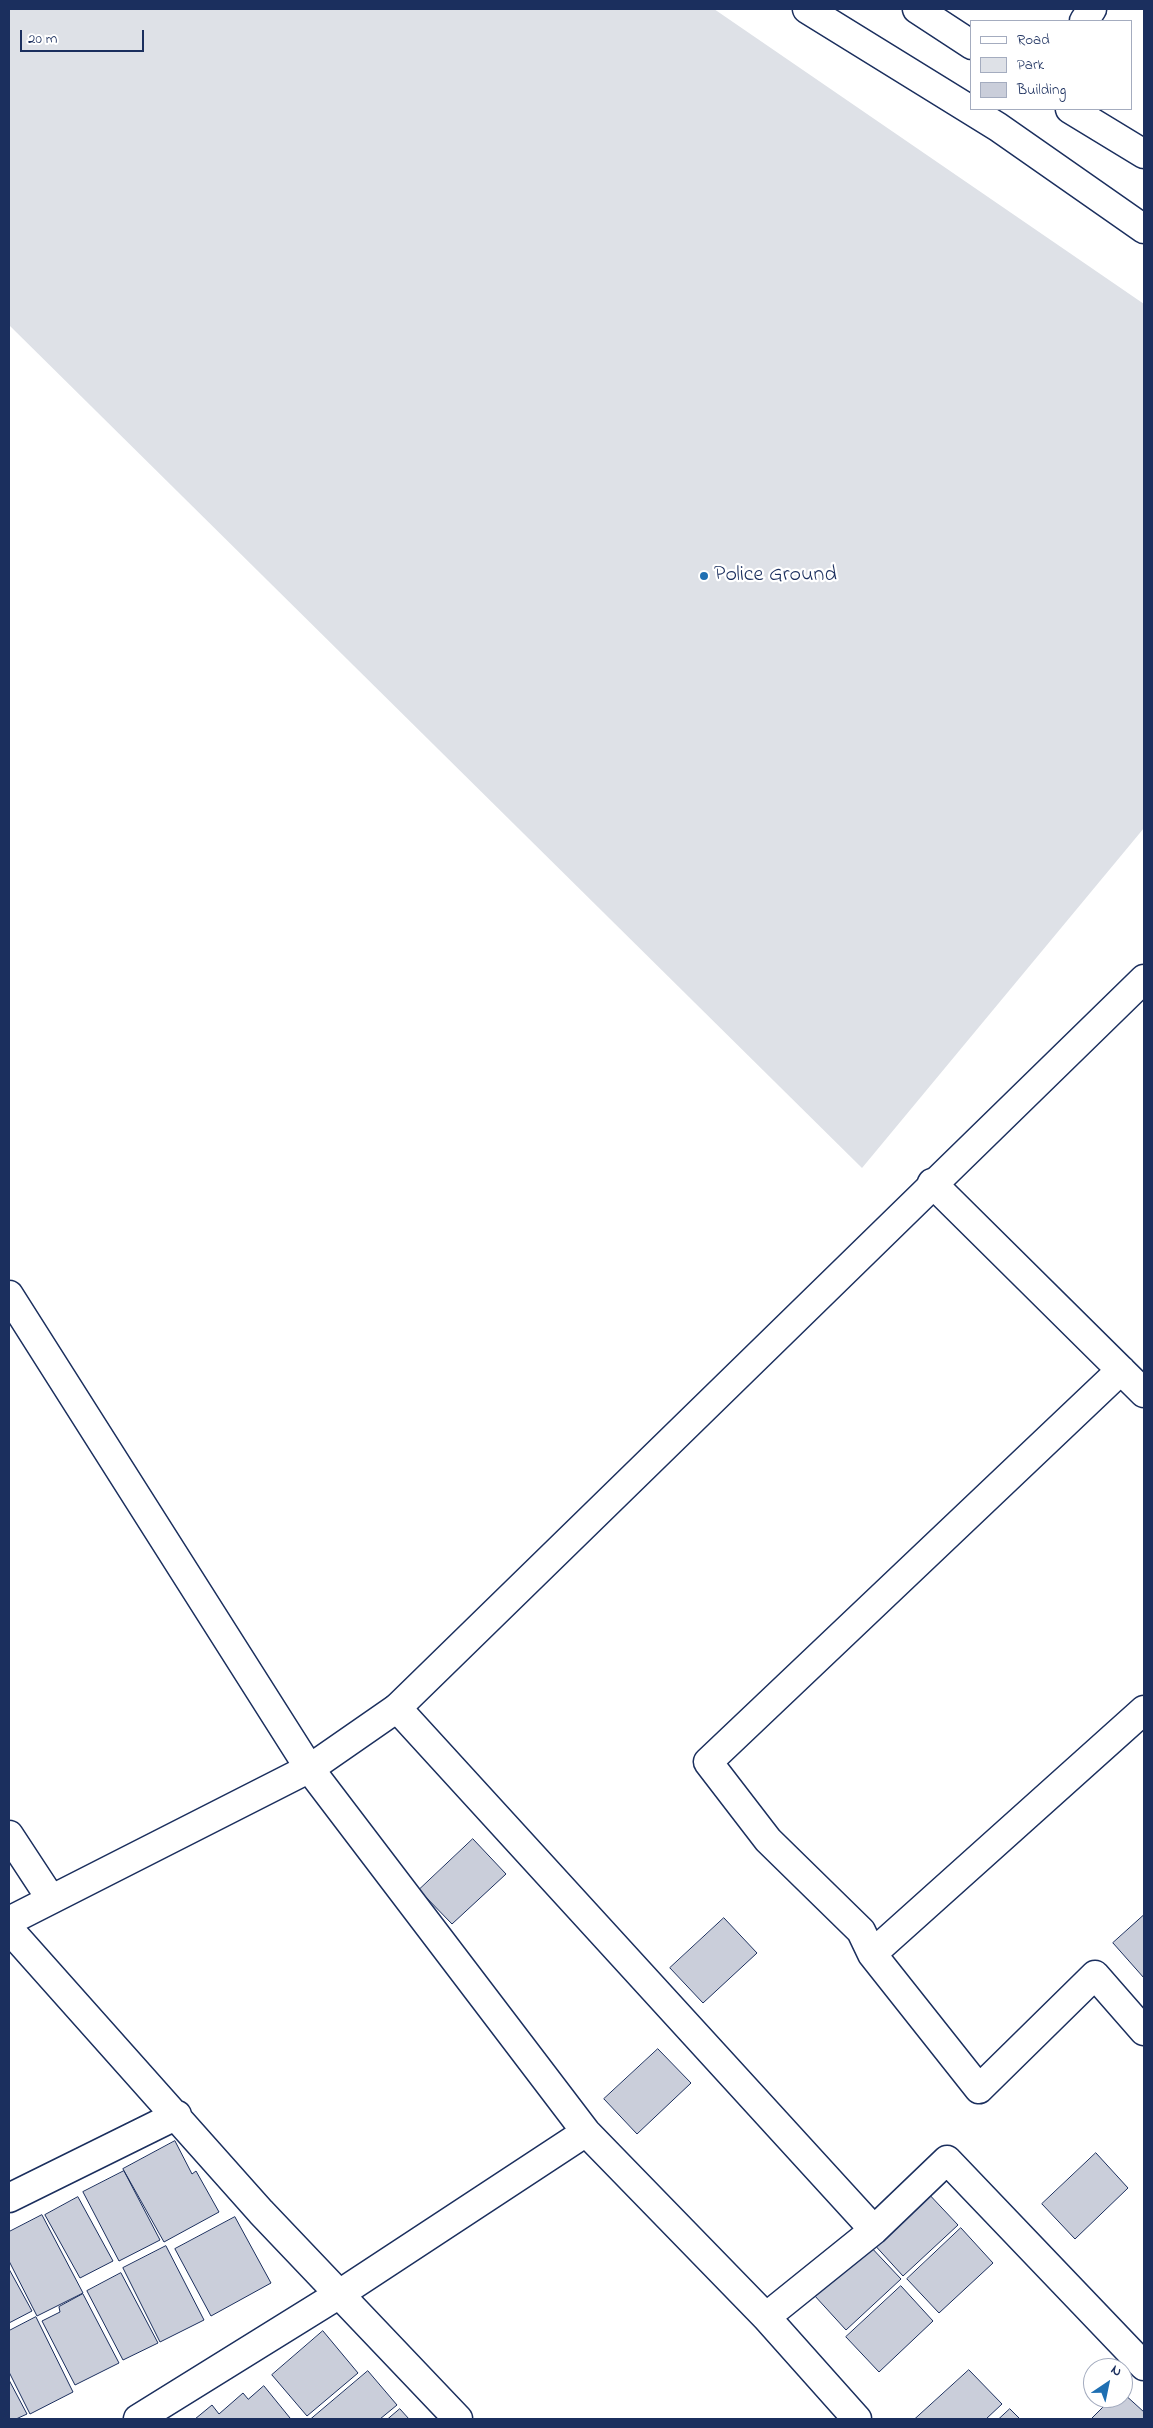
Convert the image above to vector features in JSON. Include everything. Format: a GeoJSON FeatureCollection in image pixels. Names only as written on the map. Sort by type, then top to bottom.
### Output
{"type":"FeatureCollection","features":[{"type":"Feature","properties":{"kind":"street"},"geometry":{"type":"LineString","coordinates":[[807,9],[970,110]]}},
{"type":"Feature","properties":{"kind":"street"},"geometry":{"type":"LineString","coordinates":[[917,9],[970,44]]}},
{"type":"Feature","properties":{"kind":"street"},"geometry":{"type":"LineString","coordinates":[[1085,20],[1092,9]]}},
{"type":"Feature","properties":{"kind":"street"},"geometry":{"type":"LineString","coordinates":[[970,110],[998,127],[1144,229]]}},
{"type":"Feature","properties":{"kind":"street"},"geometry":{"type":"LineString","coordinates":[[1072,110],[1144,154]]}},
{"type":"Feature","properties":{"kind":"street"},"geometry":{"type":"LineString","coordinates":[[9,1921],[309,1768],[397,1708],[932,1183],[1144,979]]}},
{"type":"Feature","properties":{"kind":"street"},"geometry":{"type":"LineString","coordinates":[[932,1183],[1144,1393]]}},
{"type":"Feature","properties":{"kind":"street"},"geometry":{"type":"LineString","coordinates":[[9,1295],[309,1768],[586,2132],[766,2316],[857,2419]]}},
{"type":"Feature","properties":{"kind":"street"},"geometry":{"type":"LineString","coordinates":[[1121,1370],[708,1762],[768,1840],[861,1931],[872,1954],[979,2089],[1095,1975],[1144,2031]]}},
{"type":"Feature","properties":{"kind":"street"},"geometry":{"type":"LineString","coordinates":[[397,1708],[874,2230]]}},
{"type":"Feature","properties":{"kind":"street"},"geometry":{"type":"LineString","coordinates":[[872,1954],[1144,1710]]}},
{"type":"Feature","properties":{"kind":"street"},"geometry":{"type":"LineString","coordinates":[[9,1835],[51,1899]]}},
{"type":"Feature","properties":{"kind":"street"},"geometry":{"type":"LineString","coordinates":[[9,1929],[177,2115],[261,2212],[341,2293],[458,2419]]}},
{"type":"Feature","properties":{"kind":"street"},"geometry":{"type":"LineString","coordinates":[[9,2198],[177,2115]]}},
{"type":"Feature","properties":{"kind":"street"},"geometry":{"type":"LineString","coordinates":[[138,2419],[341,2293],[586,2132]]}},
{"type":"Feature","properties":{"kind":"street"},"geometry":{"type":"LineString","coordinates":[[766,2316],[874,2230],[947,2160],[1142,2359]]}},
{"type":"Feature","properties":{"kind":"green space","name":"Police Ground"},"geometry":{"type":"Polygon","coordinates":[[[9,9],[714,9],[1144,304],[1144,828],[862,1168],[9,325],[9,9]]]}},
{"type":"Feature","properties":{"kind":"building"},"geometry":{"type":"Polygon","coordinates":[[[473,1839],[506,1874],[452,1924],[419,1890],[473,1839]]]}},
{"type":"Feature","properties":{"kind":"building"},"geometry":{"type":"Polygon","coordinates":[[[1144,1915],[1144,1978],[1113,1943],[1144,1915]]]}},
{"type":"Feature","properties":{"kind":"building"},"geometry":{"type":"Polygon","coordinates":[[[724,1918],[757,1953],[703,2003],[670,1968],[724,1918]]]}},
{"type":"Feature","properties":{"kind":"building"},"geometry":{"type":"Polygon","coordinates":[[[658,2049],[691,2083],[637,2134],[604,2099],[658,2049]]]}},
{"type":"Feature","properties":{"kind":"building"},"geometry":{"type":"Polygon","coordinates":[[[175,2141],[192,2174],[196,2171],[219,2212],[164,2242],[123,2169],[175,2141]]]}},
{"type":"Feature","properties":{"kind":"building"},"geometry":{"type":"Polygon","coordinates":[[[1096,2153],[1128,2188],[1075,2239],[1042,2204],[1096,2153]]]}},
{"type":"Feature","properties":{"kind":"building"},"geometry":{"type":"Polygon","coordinates":[[[124,2171],[160,2240],[119,2261],[83,2192],[124,2171]]]}},
{"type":"Feature","properties":{"kind":"building"},"geometry":{"type":"Polygon","coordinates":[[[925,2190],[958,2225],[903,2276],[871,2241],[925,2190]]]}},
{"type":"Feature","properties":{"kind":"building"},"geometry":{"type":"Polygon","coordinates":[[[78,2197],[113,2261],[80,2278],[45,2215],[78,2197]]]}},
{"type":"Feature","properties":{"kind":"building"},"geometry":{"type":"Polygon","coordinates":[[[42,2215],[83,2293],[37,2316],[9,2261],[9,2232],[42,2215]]]}},
{"type":"Feature","properties":{"kind":"building"},"geometry":{"type":"Polygon","coordinates":[[[235,2217],[271,2283],[211,2316],[175,2249],[235,2217]]]}},
{"type":"Feature","properties":{"kind":"building"},"geometry":{"type":"Polygon","coordinates":[[[961,2228],[993,2263],[939,2313],[907,2279],[961,2228]]]}},
{"type":"Feature","properties":{"kind":"building"},"geometry":{"type":"Polygon","coordinates":[[[868,2244],[901,2279],[846,2330],[814,2295],[868,2244]]]}},
{"type":"Feature","properties":{"kind":"building"},"geometry":{"type":"Polygon","coordinates":[[[166,2246],[204,2320],[160,2342],[123,2268],[166,2246]]]}},
{"type":"Feature","properties":{"kind":"building"},"geometry":{"type":"Polygon","coordinates":[[[9,2269],[32,2311],[9,2323],[9,2269]]]}},
{"type":"Feature","properties":{"kind":"building"},"geometry":{"type":"Polygon","coordinates":[[[121,2273],[158,2343],[123,2360],[87,2291],[121,2273]]]}},
{"type":"Feature","properties":{"kind":"building"},"geometry":{"type":"Polygon","coordinates":[[[901,2286],[933,2321],[879,2372],[846,2337],[901,2286]]]}},
{"type":"Feature","properties":{"kind":"building"},"geometry":{"type":"Polygon","coordinates":[[[83,2294],[119,2363],[75,2385],[42,2321],[60,2312],[59,2307],[83,2294]]]}},
{"type":"Feature","properties":{"kind":"building"},"geometry":{"type":"Polygon","coordinates":[[[36,2317],[73,2392],[30,2414],[9,2372],[9,2331],[36,2317]]]}},
{"type":"Feature","properties":{"kind":"building"},"geometry":{"type":"Polygon","coordinates":[[[323,2331],[358,2373],[307,2416],[272,2375],[323,2331]]]}},
{"type":"Feature","properties":{"kind":"building"},"geometry":{"type":"Polygon","coordinates":[[[969,2370],[1002,2404],[986,2419],[915,2419],[969,2370]]]}},
{"type":"Feature","properties":{"kind":"building"},"geometry":{"type":"Polygon","coordinates":[[[368,2371],[397,2405],[380,2419],[311,2419],[368,2371]]]}},
{"type":"Feature","properties":{"kind":"building"},"geometry":{"type":"Polygon","coordinates":[[[9,2380],[27,2414],[16,2419],[9,2419],[9,2380]]]}},
{"type":"Feature","properties":{"kind":"building"},"geometry":{"type":"Polygon","coordinates":[[[264,2386],[289,2419],[195,2419],[212,2405],[219,2414],[243,2393],[248,2399],[264,2386]]]}},
{"type":"Feature","properties":{"kind":"building"},"geometry":{"type":"Polygon","coordinates":[[[1133,2402],[1144,2412],[1144,2419],[1091,2419],[1102,2408],[1133,2408],[1133,2402]]]}},
{"type":"Feature","properties":{"kind":"building"},"geometry":{"type":"Polygon","coordinates":[[[400,2409],[409,2419],[388,2419],[400,2409]]]}},
{"type":"Feature","properties":{"kind":"building"},"geometry":{"type":"Polygon","coordinates":[[[1010,2409],[1020,2419],[999,2419],[1010,2409]]]}},
{"type":"Feature","properties":{"kind":"place","name":"Police Ground"},"geometry":{"type":"Point","coordinates":[704,576]}}]}
